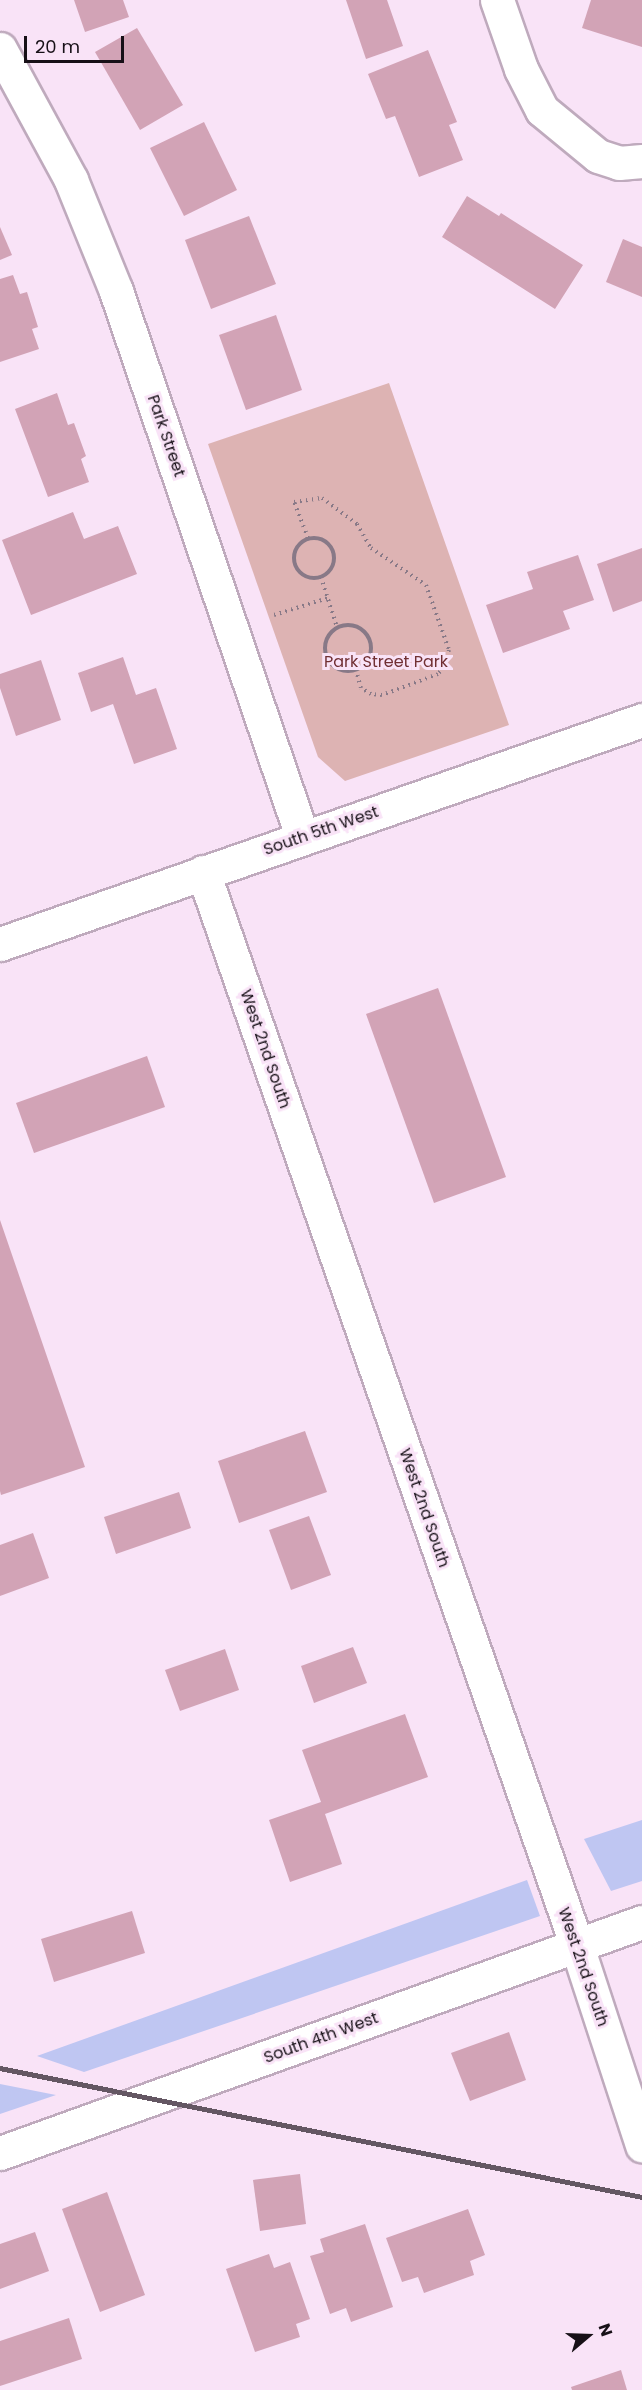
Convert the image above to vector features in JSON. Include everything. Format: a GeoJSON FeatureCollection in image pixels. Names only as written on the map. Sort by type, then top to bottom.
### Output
{"type":"FeatureCollection","features":[{"type":"Feature","properties":{"kind":"street"},"geometry":{"type":"LineString","coordinates":[[497,0],[522,69],[542,110],[598,156],[619,163],[642,161]]}},
{"type":"Feature","properties":{"kind":"street","name":"Park Street"},"geometry":{"type":"LineString","coordinates":[[0,49],[71,180],[116,291],[302,836]]}},
{"type":"Feature","properties":{"kind":"street","name":"South 5th West"},"geometry":{"type":"LineString","coordinates":[[0,944],[302,836],[642,720]]}},
{"type":"Feature","properties":{"kind":"street","name":"West 2nd South"},"geometry":{"type":"LineString","coordinates":[[203,872],[576,1943],[642,2145]]}},
{"type":"Feature","properties":{"kind":"street","name":"South 4th West"},"geometry":{"type":"LineString","coordinates":[[0,2153],[576,1943],[642,1922]]}},
{"type":"Feature","properties":{"kind":"path"},"geometry":{"type":"LineString","coordinates":[[308,538],[294,502],[322,498],[357,524],[371,548],[426,585],[449,650],[444,667],[438,674],[382,694],[371,694],[361,687],[356,670]]}},
{"type":"Feature","properties":{"kind":"path"},"geometry":{"type":"LineString","coordinates":[[308,538],[322,539],[332,548],[334,561],[321,577],[308,577],[295,564],[297,546],[308,538]]}},
{"type":"Feature","properties":{"kind":"path"},"geometry":{"type":"LineString","coordinates":[[321,577],[337,627]]}},
{"type":"Feature","properties":{"kind":"path"},"geometry":{"type":"LineString","coordinates":[[274,615],[328,598]]}},
{"type":"Feature","properties":{"kind":"path"},"geometry":{"type":"LineString","coordinates":[[337,627],[359,627],[369,639],[367,660],[356,670],[340,670],[327,660],[324,645],[337,627]]}},
{"type":"Feature","properties":{"kind":"green space","name":"Park Street Park"},"geometry":{"type":"Polygon","coordinates":[[[389,383],[509,725],[345,781],[318,757],[208,444],[389,383]]]}},
{"type":"Feature","properties":{"kind":"water"},"geometry":{"type":"Polygon","coordinates":[[[642,1820],[642,1881],[611,1891],[584,1839],[642,1820]]]}},
{"type":"Feature","properties":{"kind":"water"},"geometry":{"type":"Polygon","coordinates":[[[527,1880],[540,1916],[84,2072],[37,2056],[527,1880]]]}},
{"type":"Feature","properties":{"kind":"water"},"geometry":{"type":"Polygon","coordinates":[[[0,2084],[56,2095],[0,2114],[0,2084]]]}},
{"type":"Feature","properties":{"kind":"building"},"geometry":{"type":"Polygon","coordinates":[[[74,0],[123,0],[129,17],[85,32],[74,0]]]}},
{"type":"Feature","properties":{"kind":"building"},"geometry":{"type":"Polygon","coordinates":[[[346,0],[387,0],[403,46],[366,59],[346,0]]]}},
{"type":"Feature","properties":{"kind":"building"},"geometry":{"type":"Polygon","coordinates":[[[591,0],[642,0],[642,47],[582,28],[591,0]]]}},
{"type":"Feature","properties":{"kind":"building"},"geometry":{"type":"Polygon","coordinates":[[[137,28],[183,105],[140,130],[95,52],[137,28]]]}},
{"type":"Feature","properties":{"kind":"building"},"geometry":{"type":"Polygon","coordinates":[[[428,50],[457,122],[449,125],[463,160],[419,177],[395,116],[386,119],[368,74],[428,50]]]}},
{"type":"Feature","properties":{"kind":"building"},"geometry":{"type":"Polygon","coordinates":[[[204,122],[237,190],[184,216],[150,148],[204,122]]]}},
{"type":"Feature","properties":{"kind":"building"},"geometry":{"type":"Polygon","coordinates":[[[467,196],[499,216],[501,213],[583,265],[555,309],[442,237],[467,196]]]}},
{"type":"Feature","properties":{"kind":"building"},"geometry":{"type":"Polygon","coordinates":[[[249,216],[276,284],[211,309],[185,240],[249,216]]]}},
{"type":"Feature","properties":{"kind":"building"},"geometry":{"type":"Polygon","coordinates":[[[0,227],[12,255],[0,260],[0,227]]]}},
{"type":"Feature","properties":{"kind":"building"},"geometry":{"type":"Polygon","coordinates":[[[623,239],[642,247],[642,297],[606,282],[623,239]]]}},
{"type":"Feature","properties":{"kind":"building"},"geometry":{"type":"Polygon","coordinates":[[[13,275],[20,294],[27,292],[38,327],[32,329],[39,349],[0,362],[0,279],[13,275]]]}},
{"type":"Feature","properties":{"kind":"building"},"geometry":{"type":"Polygon","coordinates":[[[276,315],[302,390],[246,410],[219,335],[276,315]]]}},
{"type":"Feature","properties":{"kind":"building"},"geometry":{"type":"Polygon","coordinates":[[[57,393],[68,425],[74,423],[86,456],[81,459],[89,482],[48,497],[15,409],[57,393]]]}},
{"type":"Feature","properties":{"kind":"building"},"geometry":{"type":"Polygon","coordinates":[[[73,512],[84,539],[118,526],[137,574],[31,615],[2,540],[73,512]]]}},
{"type":"Feature","properties":{"kind":"building"},"geometry":{"type":"Polygon","coordinates":[[[642,548],[642,601],[613,612],[597,564],[642,548]]]}},
{"type":"Feature","properties":{"kind":"building"},"geometry":{"type":"Polygon","coordinates":[[[578,555],[594,600],[563,611],[570,629],[503,653],[486,605],[533,589],[527,572],[578,555]]]}},
{"type":"Feature","properties":{"kind":"building"},"geometry":{"type":"Polygon","coordinates":[[[123,657],[136,695],[156,688],[177,749],[134,764],[113,704],[91,712],[78,673],[123,657]]]}},
{"type":"Feature","properties":{"kind":"building"},"geometry":{"type":"Polygon","coordinates":[[[41,660],[61,720],[16,736],[0,688],[0,674],[41,660]]]}},
{"type":"Feature","properties":{"kind":"building"},"geometry":{"type":"Polygon","coordinates":[[[438,988],[506,1177],[434,1203],[366,1014],[438,988]]]}},
{"type":"Feature","properties":{"kind":"building"},"geometry":{"type":"Polygon","coordinates":[[[147,1056],[165,1107],[34,1153],[16,1103],[147,1056]]]}},
{"type":"Feature","properties":{"kind":"building"},"geometry":{"type":"Polygon","coordinates":[[[0,1220],[85,1467],[1,1495],[0,1491],[0,1220]]]}},
{"type":"Feature","properties":{"kind":"building"},"geometry":{"type":"Polygon","coordinates":[[[305,1431],[327,1492],[239,1523],[218,1461],[305,1431]]]}},
{"type":"Feature","properties":{"kind":"building"},"geometry":{"type":"Polygon","coordinates":[[[179,1492],[191,1528],[116,1554],[104,1517],[179,1492]]]}},
{"type":"Feature","properties":{"kind":"building"},"geometry":{"type":"Polygon","coordinates":[[[309,1516],[331,1575],[291,1590],[269,1530],[309,1516]]]}},
{"type":"Feature","properties":{"kind":"building"},"geometry":{"type":"Polygon","coordinates":[[[33,1533],[49,1578],[0,1596],[0,1545],[33,1533]]]}},
{"type":"Feature","properties":{"kind":"building"},"geometry":{"type":"Polygon","coordinates":[[[353,1647],[367,1683],[314,1703],[301,1666],[353,1647]]]}},
{"type":"Feature","properties":{"kind":"building"},"geometry":{"type":"Polygon","coordinates":[[[225,1649],[239,1690],[180,1711],[165,1670],[225,1649]]]}},
{"type":"Feature","properties":{"kind":"building"},"geometry":{"type":"Polygon","coordinates":[[[405,1714],[428,1777],[325,1814],[342,1864],[290,1882],[269,1820],[321,1802],[302,1750],[405,1714]]]}},
{"type":"Feature","properties":{"kind":"building"},"geometry":{"type":"Polygon","coordinates":[[[132,1911],[145,1953],[54,1982],[41,1939],[132,1911]]]}},
{"type":"Feature","properties":{"kind":"building"},"geometry":{"type":"Polygon","coordinates":[[[509,2032],[526,2080],[470,2101],[451,2053],[509,2032]]]}},
{"type":"Feature","properties":{"kind":"building"},"geometry":{"type":"Polygon","coordinates":[[[300,2174],[306,2224],[260,2231],[253,2180],[300,2174]]]}},
{"type":"Feature","properties":{"kind":"building"},"geometry":{"type":"Polygon","coordinates":[[[107,2192],[145,2295],[100,2312],[62,2209],[107,2192]]]}},
{"type":"Feature","properties":{"kind":"building"},"geometry":{"type":"Polygon","coordinates":[[[468,2209],[485,2255],[470,2261],[474,2275],[424,2293],[418,2277],[402,2282],[386,2238],[468,2209]]]}},
{"type":"Feature","properties":{"kind":"building"},"geometry":{"type":"Polygon","coordinates":[[[365,2224],[393,2307],[351,2322],[346,2308],[330,2314],[310,2256],[324,2252],[320,2239],[365,2224]]]}},
{"type":"Feature","properties":{"kind":"building"},"geometry":{"type":"Polygon","coordinates":[[[35,2232],[49,2271],[0,2289],[0,2244],[35,2232]]]}},
{"type":"Feature","properties":{"kind":"building"},"geometry":{"type":"Polygon","coordinates":[[[269,2254],[274,2268],[290,2262],[310,2319],[296,2324],[300,2337],[255,2352],[226,2269],[269,2254]]]}},
{"type":"Feature","properties":{"kind":"building"},"geometry":{"type":"Polygon","coordinates":[[[69,2318],[82,2359],[0,2386],[0,2341],[69,2318]]]}},
{"type":"Feature","properties":{"kind":"building"},"geometry":{"type":"Polygon","coordinates":[[[621,2370],[627,2390],[572,2390],[571,2387],[621,2370]]]}},
{"type":"Feature","properties":{"kind":"railway"},"geometry":{"type":"LineString","coordinates":[[0,2068],[642,2197]]}}]}
